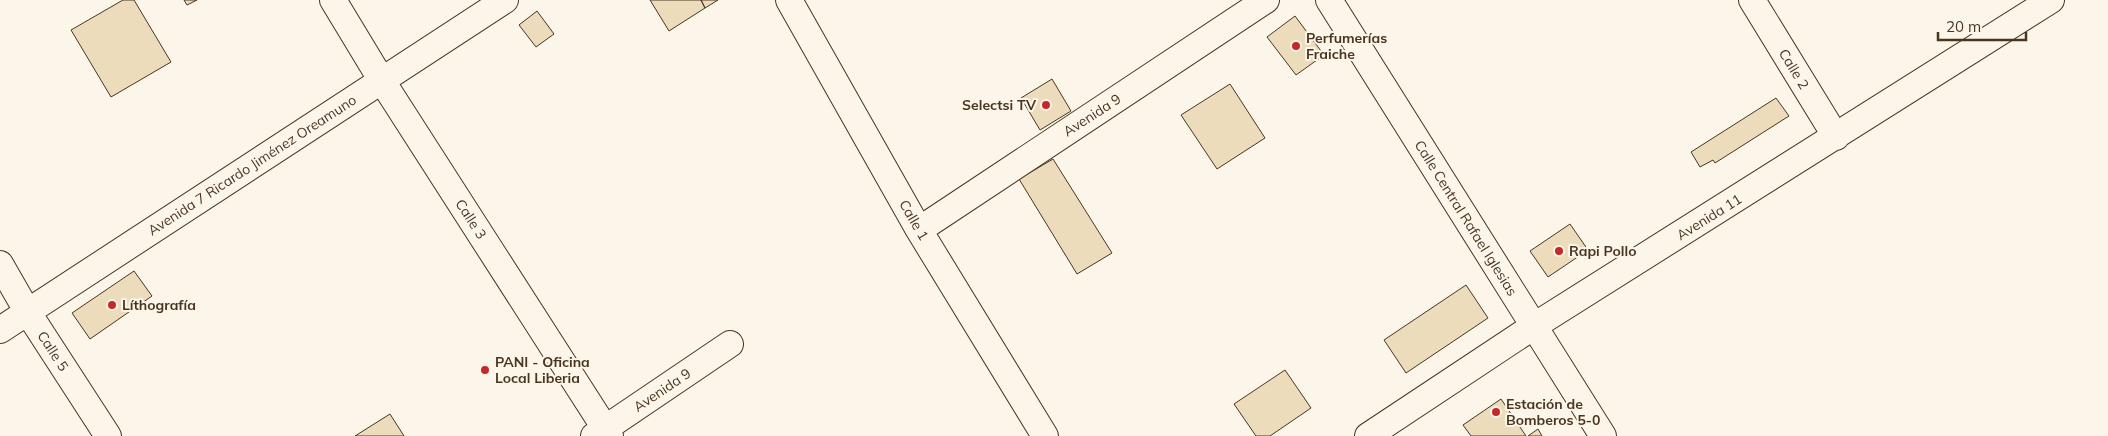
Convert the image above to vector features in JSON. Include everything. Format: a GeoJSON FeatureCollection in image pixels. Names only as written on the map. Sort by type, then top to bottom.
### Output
{"type":"FeatureCollection","features":[{"type":"Feature","properties":{"kind":"street","name":"Calle 3"},"geometry":{"type":"LineString","coordinates":[[333,0],[603,433]]}},
{"type":"Feature","properties":{"kind":"street","name":"Avenida 7 Ricardo Jiménez Oreamuno"},"geometry":{"type":"LineString","coordinates":[[0,330],[27,310],[505,0]]}},
{"type":"Feature","properties":{"kind":"street","name":"Calle 1"},"geometry":{"type":"LineString","coordinates":[[789,0],[919,230],[1045,436]]}},
{"type":"Feature","properties":{"kind":"street","name":"Avenida 9"},"geometry":{"type":"LineString","coordinates":[[919,230],[1266,0]]}},
{"type":"Feature","properties":{"kind":"street","name":"Calle Central Rafael Iglesias"},"geometry":{"type":"LineString","coordinates":[[1329,0],[1603,436]]}},
{"type":"Feature","properties":{"kind":"street","name":"Calle 2"},"geometry":{"type":"LineString","coordinates":[[1752,0],[1836,137]]}},
{"type":"Feature","properties":{"kind":"street","name":"Avenida 11"},"geometry":{"type":"LineString","coordinates":[[1368,436],[1534,326],[2051,0]]}},
{"type":"Feature","properties":{"kind":"street","name":"Calle 5"},"geometry":{"type":"LineString","coordinates":[[0,264],[27,310],[108,436]]}},
{"type":"Feature","properties":{"kind":"street","name":"Avenida 9"},"geometry":{"type":"LineString","coordinates":[[603,433],[730,344]]}},
{"type":"Feature","properties":{"kind":"building"},"geometry":{"type":"Polygon","coordinates":[[[123,0],[134,0],[171,62],[111,97],[71,30],[123,0]]]}},
{"type":"Feature","properties":{"kind":"building"},"geometry":{"type":"Polygon","coordinates":[[[184,0],[197,0],[187,5],[184,0]]]}},
{"type":"Feature","properties":{"kind":"building"},"geometry":{"type":"Polygon","coordinates":[[[650,0],[701,0],[705,8],[669,31],[650,0]]]}},
{"type":"Feature","properties":{"kind":"building"},"geometry":{"type":"Polygon","coordinates":[[[701,0],[718,0],[705,8],[701,0]]]}},
{"type":"Feature","properties":{"kind":"building"},"geometry":{"type":"Polygon","coordinates":[[[537,11],[554,34],[536,47],[519,25],[537,11]]]}},
{"type":"Feature","properties":{"kind":"building","name":"Perfumerías Fraiche"},"geometry":{"type":"Polygon","coordinates":[[[1295,16],[1324,55],[1296,75],[1267,37],[1295,16]]]}},
{"type":"Feature","properties":{"kind":"building","name":"Selectsi TV"},"geometry":{"type":"Polygon","coordinates":[[[1052,79],[1071,111],[1040,130],[1021,98],[1052,79]]]}},
{"type":"Feature","properties":{"kind":"building"},"geometry":{"type":"Polygon","coordinates":[[[1230,84],[1265,138],[1217,169],[1181,115],[1230,84]]]}},
{"type":"Feature","properties":{"kind":"building"},"geometry":{"type":"Polygon","coordinates":[[[1776,98],[1789,116],[1715,163],[1713,160],[1700,167],[1691,152],[1776,98]]]}},
{"type":"Feature","properties":{"kind":"building"},"geometry":{"type":"Polygon","coordinates":[[[1053,159],[1112,253],[1077,274],[1019,179],[1053,159]]]}},
{"type":"Feature","properties":{"kind":"building","name":"Rapi Pollo"},"geometry":{"type":"Polygon","coordinates":[[[1570,224],[1588,250],[1548,277],[1530,251],[1570,224]]]}},
{"type":"Feature","properties":{"kind":"building","name":"Líthografía"},"geometry":{"type":"Polygon","coordinates":[[[134,271],[152,296],[90,339],[72,313],[134,271]]]}},
{"type":"Feature","properties":{"kind":"building"},"geometry":{"type":"Polygon","coordinates":[[[1466,285],[1488,318],[1406,373],[1384,340],[1466,285]]]}},
{"type":"Feature","properties":{"kind":"building"},"geometry":{"type":"Polygon","coordinates":[[[1285,370],[1311,408],[1270,436],[1256,436],[1234,404],[1285,370]]]}},
{"type":"Feature","properties":{"kind":"building","name":"Estación de Bomberos 5-0"},"geometry":{"type":"Polygon","coordinates":[[[1501,399],[1526,436],[1471,436],[1463,425],[1501,399]]]}},
{"type":"Feature","properties":{"kind":"building"},"geometry":{"type":"Polygon","coordinates":[[[390,414],[404,436],[355,436],[390,414]]]}},
{"type":"Feature","properties":{"kind":"building","name":"Estación de Bomberos 5-0"},"geometry":{"type":"Polygon","coordinates":[[[1538,429],[1542,436],[1528,436],[1538,429]]]}},
{"type":"Feature","properties":{"kind":"place","name":"Perfumerías Fraiche"},"geometry":{"type":"Point","coordinates":[1296,46]}},
{"type":"Feature","properties":{"kind":"place","name":"Selectsi TV"},"geometry":{"type":"Point","coordinates":[1046,105]}},
{"type":"Feature","properties":{"kind":"place","name":"Rapi Pollo"},"geometry":{"type":"Point","coordinates":[1559,251]}},
{"type":"Feature","properties":{"kind":"place","name":"Líthografía"},"geometry":{"type":"Point","coordinates":[112,305]}},
{"type":"Feature","properties":{"kind":"place","name":"PANI - Oficina Local Liberia"},"geometry":{"type":"Point","coordinates":[485,370]}},
{"type":"Feature","properties":{"kind":"place","name":"Estación de Bomberos 5-0"},"geometry":{"type":"Point","coordinates":[1496,412]}}]}
